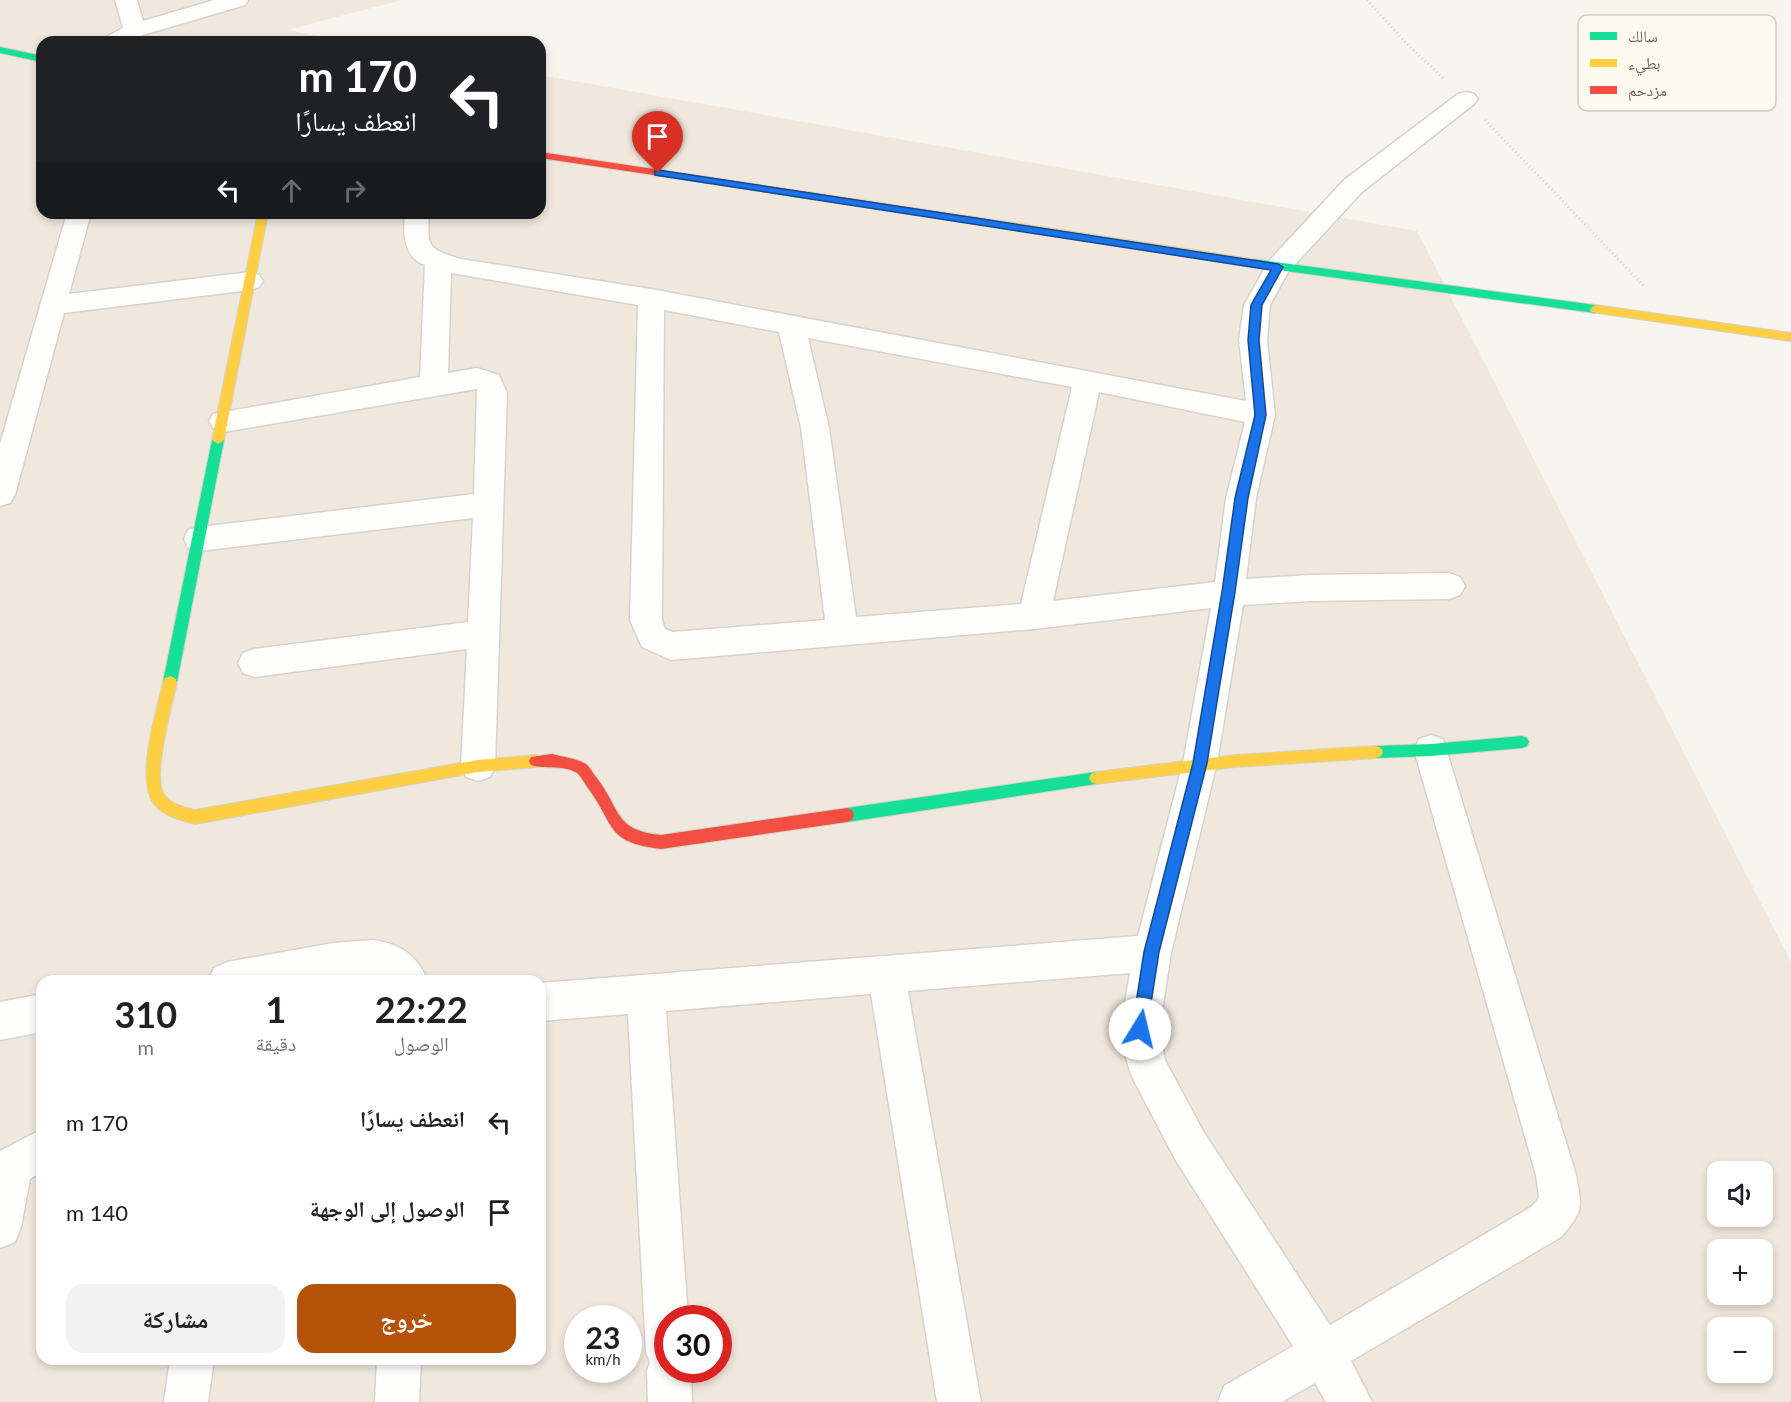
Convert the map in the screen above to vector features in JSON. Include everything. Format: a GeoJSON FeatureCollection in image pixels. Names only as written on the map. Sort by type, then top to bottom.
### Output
{"type":"FeatureCollection","features":[{"type":"Feature","properties":{"kind":"street"},"geometry":{"type":"LineString","coordinates":[[126,0],[135,30]]}},
{"type":"Feature","properties":{"kind":"street"},"geometry":{"type":"LineString","coordinates":[[124,36],[135,30],[237,0]]}},
{"type":"Feature","properties":{"kind":"street"},"geometry":{"type":"LineString","coordinates":[[0,51],[36,57]]}},
{"type":"Feature","properties":{"kind":"street"},"geometry":{"type":"LineString","coordinates":[[1350,1402],[1323,1354],[1189,1145],[1147,1065],[1140,1029],[1152,952],[1200,763],[1229,592],[1241,498],[1261,415],[1253,340],[1257,305],[1278,267],[1353,186],[1466,99]]}},
{"type":"Feature","properties":{"kind":"street"},"geometry":{"type":"LineString","coordinates":[[546,156],[1278,267],[1791,337]]}},
{"type":"Feature","properties":{"kind":"street"},"geometry":{"type":"LineString","coordinates":[[0,495],[77,219]]}},
{"type":"Feature","properties":{"kind":"street"},"geometry":{"type":"LineString","coordinates":[[262,219],[151,777],[154,792],[163,805],[177,814],[195,817],[478,766],[552,760],[581,768],[603,797],[617,826],[627,834],[643,840],[661,842],[1200,763],[1302,754],[1431,750],[1522,742]]}},
{"type":"Feature","properties":{"kind":"street"},"geometry":{"type":"LineString","coordinates":[[416,219],[417,245],[427,257],[459,267],[651,298],[1261,415]]}},
{"type":"Feature","properties":{"kind":"street"},"geometry":{"type":"LineString","coordinates":[[434,385],[438,262]]}},
{"type":"Feature","properties":{"kind":"street"},"geometry":{"type":"LineString","coordinates":[[53,305],[250,281]]}},
{"type":"Feature","properties":{"kind":"street"},"geometry":{"type":"LineString","coordinates":[[651,298],[646,620],[653,638],[671,646],[1034,616],[1229,592],[1449,586]]}},
{"type":"Feature","properties":{"kind":"street"},"geometry":{"type":"LineString","coordinates":[[791,324],[815,428],[842,632]]}},
{"type":"Feature","properties":{"kind":"street"},"geometry":{"type":"LineString","coordinates":[[223,421],[477,378],[489,382],[493,393],[478,766]]}},
{"type":"Feature","properties":{"kind":"street"},"geometry":{"type":"LineString","coordinates":[[1034,616],[1088,380]]}},
{"type":"Feature","properties":{"kind":"street"},"geometry":{"type":"LineString","coordinates":[[199,539],[489,504]]}},
{"type":"Feature","properties":{"kind":"street"},"geometry":{"type":"LineString","coordinates":[[254,663],[483,633]]}},
{"type":"Feature","properties":{"kind":"street"},"geometry":{"type":"LineString","coordinates":[[1240,1402],[1546,1222],[1561,1205],[1556,1175],[1431,750]]}},
{"type":"Feature","properties":{"kind":"street"},"geometry":{"type":"LineString","coordinates":[[546,1001],[1152,952]]}},
{"type":"Feature","properties":{"kind":"street"},"geometry":{"type":"LineString","coordinates":[[262,975],[360,958],[384,959],[403,970],[406,975]]}},
{"type":"Feature","properties":{"kind":"street"},"geometry":{"type":"LineString","coordinates":[[886,973],[959,1402]]}},
{"type":"Feature","properties":{"kind":"street"},"geometry":{"type":"LineString","coordinates":[[646,992],[665,1305]]}},
{"type":"Feature","properties":{"kind":"street"},"geometry":{"type":"LineString","coordinates":[[0,1021],[36,1014]]}},
{"type":"Feature","properties":{"kind":"street"},"geometry":{"type":"LineString","coordinates":[[0,1227],[18,1163]]}},
{"type":"Feature","properties":{"kind":"street"},"geometry":{"type":"LineString","coordinates":[[186,1402],[191,1365]]}},
{"type":"Feature","properties":{"kind":"street"},"geometry":{"type":"LineString","coordinates":[[397,1402],[399,1365]]}},
{"type":"Feature","properties":{"kind":"street"},"geometry":{"type":"LineString","coordinates":[[669,1383],[670,1402]]}},
{"type":"Feature","properties":{"kind":"path"},"geometry":{"type":"LineString","coordinates":[[1367,0],[1405,42],[1466,99],[1678,321]]}},
{"type":"Feature","properties":{"kind":"shaded area"},"geometry":{"type":"Polygon","coordinates":[[[0,0],[402,0],[287,30],[319,36],[36,36],[36,219],[546,219],[546,76],[1417,231],[1791,962],[1791,1402],[0,1402],[0,0]]]}},
{"type":"Feature","properties":{"kind":"traffic: fast"},"geometry":{"type":"LineString","coordinates":[[0,50],[36,58]]}},
{"type":"Feature","properties":{"kind":"traffic: fast"},"geometry":{"type":"LineString","coordinates":[[1253,263],[1595,309]]}},
{"type":"Feature","properties":{"kind":"traffic: fast"},"geometry":{"type":"LineString","coordinates":[[170,682],[218,440]]}},
{"type":"Feature","properties":{"kind":"traffic: fast"},"geometry":{"type":"LineString","coordinates":[[1376,752],[1522,742]]}},
{"type":"Feature","properties":{"kind":"traffic: fast"},"geometry":{"type":"LineString","coordinates":[[847,815],[1096,778]]}},
{"type":"Feature","properties":{"kind":"traffic: slow"},"geometry":{"type":"LineString","coordinates":[[218,440],[262,219]]}},
{"type":"Feature","properties":{"kind":"traffic: slow"},"geometry":{"type":"LineString","coordinates":[[994,223],[1253,263]]}},
{"type":"Feature","properties":{"kind":"traffic: slow"},"geometry":{"type":"LineString","coordinates":[[1595,309],[1791,337]]}},
{"type":"Feature","properties":{"kind":"traffic: slow"},"geometry":{"type":"LineString","coordinates":[[170,682],[155,758],[153,782],[155,792],[167,807],[195,817],[478,766],[536,761]]}},
{"type":"Feature","properties":{"kind":"traffic: slow"},"geometry":{"type":"LineString","coordinates":[[1096,778],[1235,761],[1376,752]]}},
{"type":"Feature","properties":{"kind":"traffic: jam"},"geometry":{"type":"LineString","coordinates":[[546,156],[994,223]]}},
{"type":"Feature","properties":{"kind":"traffic: jam"},"geometry":{"type":"LineString","coordinates":[[536,761],[552,760],[581,768],[603,797],[617,826],[627,834],[643,840],[661,842],[847,815]]}},
{"type":"Feature","properties":{"kind":"route"},"geometry":{"type":"LineString","coordinates":[[658,173],[1278,267],[1257,305],[1253,340],[1261,415],[1241,498],[1229,592],[1200,763],[1152,952],[1140,1029]]}}]}
